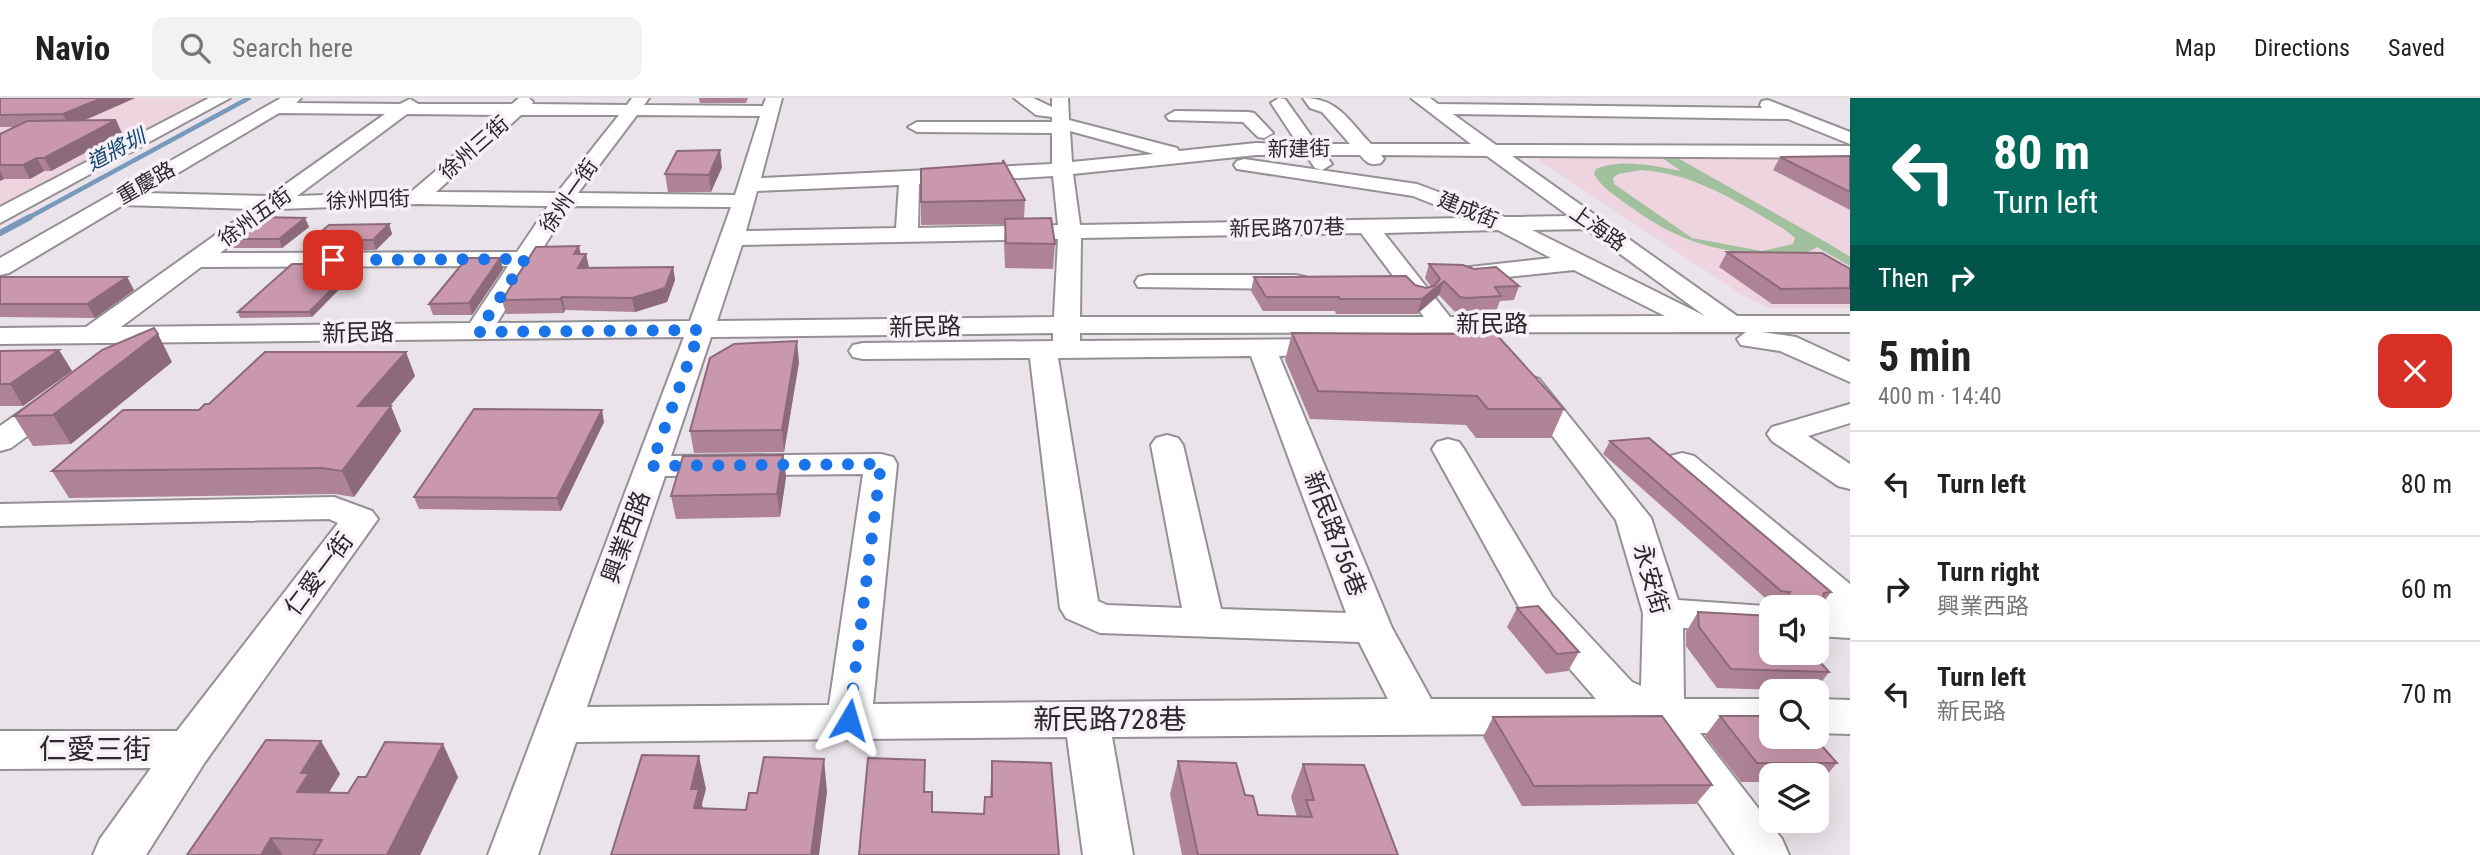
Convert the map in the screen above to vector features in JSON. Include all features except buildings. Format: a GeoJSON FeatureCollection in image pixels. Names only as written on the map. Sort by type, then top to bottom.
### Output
{"type":"FeatureCollection","features":[{"type":"Feature","properties":{"kind":"street","name":"重慶路"},"geometry":{"type":"LineString","coordinates":[[0,216],[222,98]]}},
{"type":"Feature","properties":{"kind":"street","name":"建成街"},"geometry":{"type":"LineString","coordinates":[[1022,98],[1042,111],[1110,127],[1190,157],[1417,190],[1503,224],[1722,336],[1786,343],[1850,373]]}},
{"type":"Feature","properties":{"kind":"street"},"geometry":{"type":"LineString","coordinates":[[1698,98],[1799,152]]}},
{"type":"Feature","properties":{"kind":"street"},"geometry":{"type":"LineString","coordinates":[[1746,98],[1850,138]]}},
{"type":"Feature","properties":{"kind":"street"},"geometry":{"type":"LineString","coordinates":[[1269,101],[1313,101],[1328,108],[1393,178],[1394,185]]}},
{"type":"Feature","properties":{"kind":"street"},"geometry":{"type":"LineString","coordinates":[[1269,101],[1313,148],[1331,178],[1442,324]]}},
{"type":"Feature","properties":{"kind":"street","name":"重慶路"},"geometry":{"type":"LineString","coordinates":[[0,268],[284,103]]}},
{"type":"Feature","properties":{"kind":"street"},"geometry":{"type":"LineString","coordinates":[[284,103],[771,104]]}},
{"type":"Feature","properties":{"kind":"street","name":"徐州五街"},"geometry":{"type":"LineString","coordinates":[[92,335],[411,103]]}},
{"type":"Feature","properties":{"kind":"street","name":"徐州三街"},"geometry":{"type":"LineString","coordinates":[[417,198],[524,103]]}},
{"type":"Feature","properties":{"kind":"street"},"geometry":{"type":"LineString","coordinates":[[1427,103],[1788,114]]}},
{"type":"Feature","properties":{"kind":"street","name":"上海路"},"geometry":{"type":"LineString","coordinates":[[1427,103],[1486,149],[1734,325],[1786,343]]}},
{"type":"Feature","properties":{"kind":"street","name":"徐州一街"},"geometry":{"type":"LineString","coordinates":[[478,332],[563,199],[637,104]]}},
{"type":"Feature","properties":{"kind":"street","name":"興業西路"},"geometry":{"type":"LineString","coordinates":[[513,855],[733,238],[771,104]]}},
{"type":"Feature","properties":{"kind":"street"},"geometry":{"type":"LineString","coordinates":[[1190,157],[1172,108],[1248,117],[1264,134]]}},
{"type":"Feature","properties":{"kind":"street"},"geometry":{"type":"LineString","coordinates":[[917,127],[1060,115],[1062,169],[1070,232],[1059,342],[1080,608],[1100,619],[1372,628]]}},
{"type":"Feature","properties":{"kind":"street","name":"新建街"},"geometry":{"type":"LineString","coordinates":[[747,193],[1062,169],[1256,149],[1850,152]]}},
{"type":"Feature","properties":{"kind":"street"},"geometry":{"type":"LineString","coordinates":[[907,234],[909,179]]}},
{"type":"Feature","properties":{"kind":"street","name":"徐州四街"},"geometry":{"type":"LineString","coordinates":[[118,200],[275,203],[417,198],[563,199],[747,193]]}},
{"type":"Feature","properties":{"kind":"street","name":"新民路707巷"},"geometry":{"type":"LineString","coordinates":[[733,238],[1070,232],[1361,214],[1503,224],[1590,222]]}},
{"type":"Feature","properties":{"kind":"street"},"geometry":{"type":"LineString","coordinates":[[196,260],[525,259]]}},
{"type":"Feature","properties":{"kind":"street"},"geometry":{"type":"LineString","coordinates":[[1470,274],[1578,262]]}},
{"type":"Feature","properties":{"kind":"street"},"geometry":{"type":"LineString","coordinates":[[1147,282],[1313,281]]}},
{"type":"Feature","properties":{"kind":"street"},"geometry":{"type":"LineString","coordinates":[[1383,281],[1410,281]]}},
{"type":"Feature","properties":{"kind":"street","name":"新民路"},"geometry":{"type":"LineString","coordinates":[[1059,342],[1442,324],[1489,334],[1786,343],[1850,342]]}},
{"type":"Feature","properties":{"kind":"street","name":"新民路"},"geometry":{"type":"LineString","coordinates":[[0,336],[478,332],[696,340],[1059,342],[1262,348],[1700,324],[1850,324]]}},
{"type":"Feature","properties":{"kind":"street","name":"永安街"},"geometry":{"type":"LineString","coordinates":[[1489,334],[1633,518],[1663,612],[1662,716]]}},
{"type":"Feature","properties":{"kind":"street"},"geometry":{"type":"LineString","coordinates":[[115,358],[143,336]]}},
{"type":"Feature","properties":{"kind":"street","name":"新民路"},"geometry":{"type":"LineString","coordinates":[[0,355],[115,358],[696,340]]}},
{"type":"Feature","properties":{"kind":"street","name":"新民路756巷"},"geometry":{"type":"LineString","coordinates":[[1262,348],[1372,628],[1418,716]]}},
{"type":"Feature","properties":{"kind":"street"},"geometry":{"type":"LineString","coordinates":[[0,441],[83,381]]}},
{"type":"Feature","properties":{"kind":"street"},"geometry":{"type":"LineString","coordinates":[[1850,413],[1783,434],[1850,479]]}},
{"type":"Feature","properties":{"kind":"street"},"geometry":{"type":"LineString","coordinates":[[1167,445],[1205,623]]}},
{"type":"Feature","properties":{"kind":"street"},"geometry":{"type":"LineString","coordinates":[[1448,449],[1538,606],[1618,694],[1662,716],[1765,855]]}},
{"type":"Feature","properties":{"kind":"street"},"geometry":{"type":"LineString","coordinates":[[1682,463],[1850,605]]}},
{"type":"Feature","properties":{"kind":"street"},"geometry":{"type":"LineString","coordinates":[[651,466],[881,464],[849,720]]}},
{"type":"Feature","properties":{"kind":"street","name":"仁愛一街"},"geometry":{"type":"LineString","coordinates":[[0,515],[334,508],[360,519],[189,749],[118,855]]}},
{"type":"Feature","properties":{"kind":"street"},"geometry":{"type":"LineString","coordinates":[[1663,612],[1759,618]]}},
{"type":"Feature","properties":{"kind":"street"},"geometry":{"type":"LineString","coordinates":[[1829,623],[1850,624]]}},
{"type":"Feature","properties":{"kind":"street","name":"新民路728巷"},"geometry":{"type":"LineString","coordinates":[[558,724],[1418,716],[1759,716]]}},
{"type":"Feature","properties":{"kind":"street"},"geometry":{"type":"LineString","coordinates":[[1829,716],[1850,717]]}},
{"type":"Feature","properties":{"kind":"street"},"geometry":{"type":"LineString","coordinates":[[1087,719],[1108,855]]}},
{"type":"Feature","properties":{"kind":"street","name":"仁愛三街"},"geometry":{"type":"LineString","coordinates":[[0,750],[189,749]]}},
{"type":"Feature","properties":{"kind":"shaded area"},"geometry":{"type":"Polygon","coordinates":[[[0,98],[206,98],[0,206],[0,98]]]}},
{"type":"Feature","properties":{"kind":"shaded area"},"geometry":{"type":"Polygon","coordinates":[[[1539,151],[1850,157],[1850,308],[1770,308],[1744,296],[1540,161],[1539,151]]]}},
{"type":"Feature","properties":{"kind":"green space"},"geometry":{"type":"Polygon","coordinates":[[[1661,157],[1676,157],[1831,245],[1850,257],[1850,266],[1817,247],[1800,254],[1783,255],[1748,253],[1693,241],[1643,215],[1608,190],[1594,174],[1596,169],[1627,163],[1681,171],[1661,157]],[[1641,170],[1618,174],[1613,178],[1614,184],[1692,238],[1762,251],[1793,244],[1795,238],[1784,229],[1733,200],[1698,183],[1641,170]]]}},
{"type":"Feature","properties":{"kind":"waterway","name":"道將圳"},"geometry":{"type":"LineString","coordinates":[[26,219],[249,98]]}},
{"type":"Feature","properties":{"kind":"waterway","name":"道將圳"},"geometry":{"type":"LineString","coordinates":[[0,233],[30,217]]}},
{"type":"Feature","properties":{"kind":"route"},"geometry":{"type":"LineString","coordinates":[[333,260],[525,259],[478,332],[700,330],[651,466],[881,464],[849,720]]}}]}
